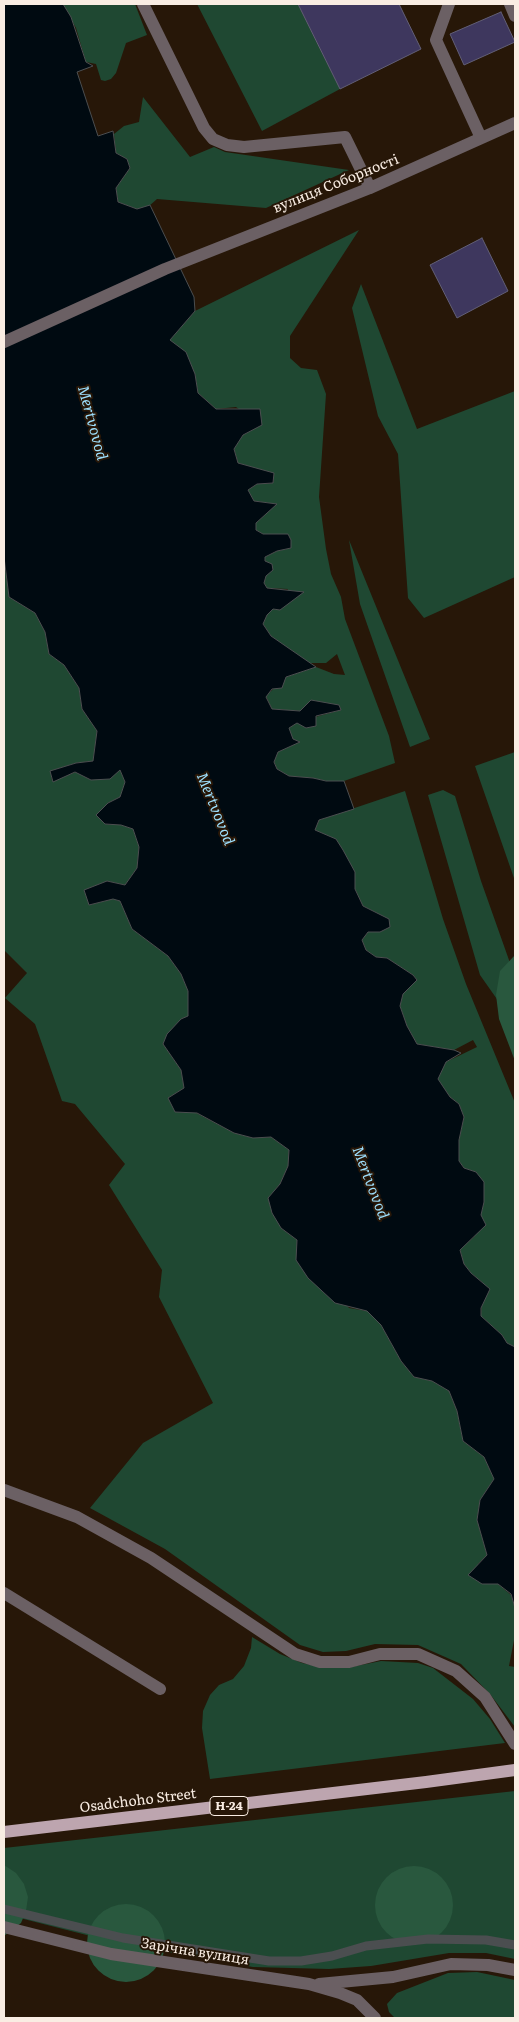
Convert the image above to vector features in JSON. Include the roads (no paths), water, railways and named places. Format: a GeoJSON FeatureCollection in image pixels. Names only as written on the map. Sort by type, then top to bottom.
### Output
{"type":"FeatureCollection","features":[{"type":"Feature","properties":{"kind":"main road","name":"Osadchoho Street"},"geometry":{"type":"LineString","coordinates":[[4,1832],[455,1779],[515,1770]]}},
{"type":"Feature","properties":{"kind":"street"},"geometry":{"type":"LineString","coordinates":[[143,4],[204,128],[212,139],[227,145],[244,147],[345,137],[370,188]]}},
{"type":"Feature","properties":{"kind":"street"},"geometry":{"type":"LineString","coordinates":[[449,4],[436,40],[481,138]]}},
{"type":"Feature","properties":{"kind":"street"},"geometry":{"type":"LineString","coordinates":[[510,4],[515,16]]}},
{"type":"Feature","properties":{"kind":"street","name":"вулиця Соборності"},"geometry":{"type":"LineString","coordinates":[[4,342],[165,269],[370,188],[515,123]]}},
{"type":"Feature","properties":{"kind":"street"},"geometry":{"type":"LineString","coordinates":[[4,1490],[77,1517],[151,1558],[295,1654],[320,1662],[348,1662],[380,1654],[418,1654],[456,1671],[485,1698],[515,1744]]}},
{"type":"Feature","properties":{"kind":"street"},"geometry":{"type":"LineString","coordinates":[[4,1593],[160,1689]]}},
{"type":"Feature","properties":{"kind":"street","name":"Зарічна вулиця"},"geometry":{"type":"LineString","coordinates":[[4,1927],[111,1954],[309,1984],[340,1992],[357,2000],[376,2018]]}},
{"type":"Feature","properties":{"kind":"street"},"geometry":{"type":"LineString","coordinates":[[309,1984],[393,1977],[451,1964],[488,1965],[515,1970]]}},
{"type":"Feature","properties":{"kind":"water","name":"Mertvovod"},"geometry":{"type":"Polygon","coordinates":[[[4,4],[63,4],[71,17],[86,62],[93,66],[77,72],[98,136],[113,131],[116,153],[127,159],[130,168],[116,188],[118,202],[137,209],[150,205],[194,297],[195,311],[170,340],[186,352],[195,374],[198,393],[216,409],[260,409],[262,425],[243,435],[234,449],[238,463],[274,473],[273,483],[257,484],[248,490],[254,501],[277,504],[256,523],[256,530],[263,534],[288,534],[291,540],[291,548],[277,551],[265,557],[265,561],[272,564],[273,570],[266,576],[264,583],[267,588],[304,592],[280,610],[273,609],[267,615],[263,624],[271,636],[316,667],[286,677],[282,688],[272,689],[266,697],[272,709],[300,711],[311,700],[339,705],[341,710],[316,716],[316,726],[306,728],[297,723],[289,728],[293,739],[300,742],[278,752],[274,762],[277,769],[289,776],[326,781],[344,781],[354,809],[319,820],[315,830],[336,839],[343,850],[355,872],[355,889],[363,906],[389,919],[390,927],[380,932],[368,932],[362,940],[366,950],[376,957],[387,958],[413,975],[417,980],[403,994],[400,1006],[407,1026],[417,1044],[454,1050],[461,1053],[446,1062],[438,1079],[450,1097],[459,1104],[464,1117],[459,1140],[459,1161],[464,1168],[476,1172],[484,1182],[484,1202],[481,1215],[486,1225],[460,1250],[464,1264],[471,1273],[490,1289],[481,1308],[481,1316],[502,1335],[507,1343],[515,1347],[515,1608],[511,1594],[498,1584],[482,1584],[468,1575],[487,1555],[477,1520],[480,1500],[494,1479],[484,1457],[463,1441],[457,1411],[449,1391],[432,1381],[414,1377],[401,1361],[381,1325],[367,1311],[335,1303],[308,1278],[296,1260],[297,1240],[281,1228],[272,1213],[268,1198],[280,1184],[288,1166],[289,1150],[271,1137],[253,1138],[234,1133],[197,1113],[175,1112],[168,1098],[184,1088],[181,1070],[163,1044],[167,1034],[181,1019],[188,1016],[188,991],[181,974],[168,956],[132,929],[120,901],[113,899],[89,905],[84,890],[107,881],[125,885],[137,868],[139,847],[133,829],[121,825],[105,824],[96,815],[108,803],[120,797],[125,782],[120,770],[110,779],[91,780],[75,772],[53,782],[50,771],[76,763],[93,761],[97,731],[82,709],[79,688],[64,665],[49,654],[45,632],[35,613],[9,597],[4,557],[4,4]]]}},
{"type":"Feature","properties":{"kind":"waterway"},"geometry":{"type":"LineString","coordinates":[[4,1909],[123,1938],[269,1961],[301,1961],[332,1956],[366,1946],[428,1939],[486,1940],[515,1945]]}}]}
